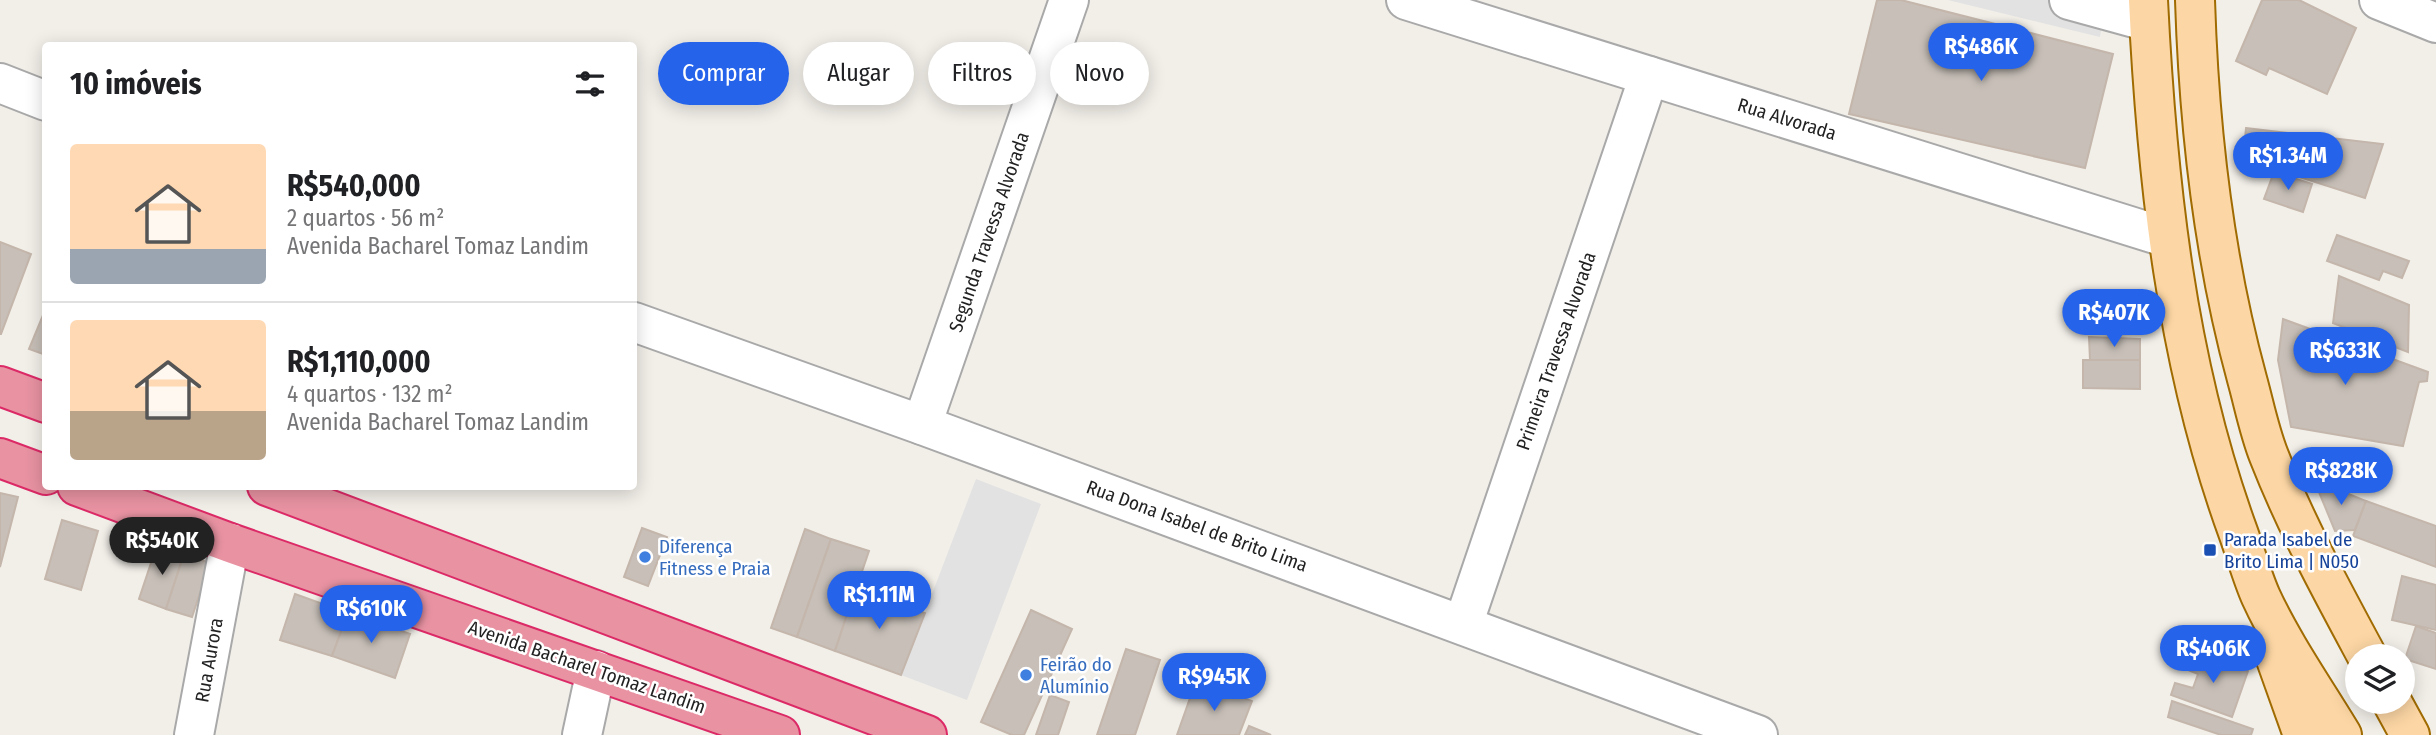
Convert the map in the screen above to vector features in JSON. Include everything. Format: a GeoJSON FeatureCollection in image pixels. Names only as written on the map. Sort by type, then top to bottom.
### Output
{"type":"FeatureCollection","features":[{"type":"Feature","properties":{"kind":"highway"},"geometry":{"type":"LineString","coordinates":[[0,386],[42,402]]}},
{"type":"Feature","properties":{"kind":"highway"},"geometry":{"type":"LineString","coordinates":[[0,458],[42,474]]}},
{"type":"Feature","properties":{"kind":"highway","name":"Avenida Bacharel Tomaz Landim"},"geometry":{"type":"LineString","coordinates":[[88,490],[230,543],[780,735]]}},
{"type":"Feature","properties":{"kind":"highway"},"geometry":{"type":"LineString","coordinates":[[278,490],[927,735]]}},
{"type":"Feature","properties":{"kind":"main road"},"geometry":{"type":"LineString","coordinates":[[2195,0],[2198,76],[2209,183],[2221,272],[2234,331],[2268,454],[2323,575],[2360,644]]}},
{"type":"Feature","properties":{"kind":"main road"},"geometry":{"type":"LineString","coordinates":[[2149,11],[2168,238],[2183,336],[2197,401],[2222,490],[2262,598],[2274,655],[2328,733]]}},
{"type":"Feature","properties":{"kind":"main road"},"geometry":{"type":"LineString","coordinates":[[2399,714],[2410,735]]}},
{"type":"Feature","properties":{"kind":"street","name":"Segunda Travessa Alvorada"},"geometry":{"type":"LineString","coordinates":[[922,425],[1069,0]]}},
{"type":"Feature","properties":{"kind":"street","name":"Rua Alvorada"},"geometry":{"type":"LineString","coordinates":[[1406,0],[2168,238]]}},
{"type":"Feature","properties":{"kind":"street"},"geometry":{"type":"LineString","coordinates":[[2068,0],[2149,11]]}},
{"type":"Feature","properties":{"kind":"street"},"geometry":{"type":"LineString","coordinates":[[2381,0],[2436,23]]}},
{"type":"Feature","properties":{"kind":"street","name":"Primeira Travessa Alvorada"},"geometry":{"type":"LineString","coordinates":[[1463,625],[1649,76]]}},
{"type":"Feature","properties":{"kind":"street"},"geometry":{"type":"LineString","coordinates":[[0,83],[42,99]]}},
{"type":"Feature","properties":{"kind":"street","name":"Rua Dona Isabel de Brito Lima"},"geometry":{"type":"LineString","coordinates":[[637,323],[922,425],[1758,735]]}},
{"type":"Feature","properties":{"kind":"street","name":"Rua Aurora"},"geometry":{"type":"LineString","coordinates":[[194,735],[230,543]]}},
{"type":"Feature","properties":{"kind":"street"},"geometry":{"type":"LineString","coordinates":[[582,735],[596,670]]}},
{"type":"Feature","properties":{"kind":"shaded area"},"geometry":{"type":"Polygon","coordinates":[[[1948,0],[2105,0],[2100,37],[1948,0]]]}},
{"type":"Feature","properties":{"kind":"shaded area"},"geometry":{"type":"Polygon","coordinates":[[[976,479],[1041,504],[967,700],[901,675],[976,479]]]}},
{"type":"Feature","properties":{"kind":"building"},"geometry":{"type":"Polygon","coordinates":[[[1877,0],[1901,0],[2113,54],[2085,168],[1849,114],[1877,0]]]}},
{"type":"Feature","properties":{"kind":"building"},"geometry":{"type":"Polygon","coordinates":[[[2262,0],[2299,0],[2356,28],[2327,94],[2269,68],[2266,75],[2236,61],[2262,0]]]}},
{"type":"Feature","properties":{"kind":"building"},"geometry":{"type":"Polygon","coordinates":[[[2246,128],[2383,144],[2365,198],[2243,159],[2246,128]]]}},
{"type":"Feature","properties":{"kind":"building"},"geometry":{"type":"Polygon","coordinates":[[[2274,172],[2312,184],[2303,212],[2264,199],[2274,172]]]}},
{"type":"Feature","properties":{"kind":"building"},"geometry":{"type":"Polygon","coordinates":[[[2337,235],[2409,261],[2402,278],[2383,271],[2379,280],[2327,261],[2337,235]]]}},
{"type":"Feature","properties":{"kind":"building"},"geometry":{"type":"Polygon","coordinates":[[[0,242],[31,254],[1,334],[0,334],[0,242]]]}},
{"type":"Feature","properties":{"kind":"building"},"geometry":{"type":"Polygon","coordinates":[[[2339,276],[2409,305],[2408,352],[2333,323],[2339,276]]]}},
{"type":"Feature","properties":{"kind":"building"},"geometry":{"type":"Polygon","coordinates":[[[42,318],[42,354],[29,349],[42,318]]]}},
{"type":"Feature","properties":{"kind":"building"},"geometry":{"type":"Polygon","coordinates":[[[2283,319],[2428,372],[2427,381],[2419,382],[2403,446],[2291,427],[2278,360],[2283,319]]]}},
{"type":"Feature","properties":{"kind":"building"},"geometry":{"type":"Polygon","coordinates":[[[2089,337],[2140,339],[2140,360],[2090,360],[2089,337]]]}},
{"type":"Feature","properties":{"kind":"building"},"geometry":{"type":"Polygon","coordinates":[[[2083,360],[2140,360],[2140,389],[2083,388],[2083,360]]]}},
{"type":"Feature","properties":{"kind":"building"},"geometry":{"type":"Polygon","coordinates":[[[2314,480],[2366,501],[2355,530],[2335,531],[2314,480]]]}},
{"type":"Feature","properties":{"kind":"building"},"geometry":{"type":"Polygon","coordinates":[[[0,493],[18,497],[0,567],[0,493]]]}},
{"type":"Feature","properties":{"kind":"building"},"geometry":{"type":"Polygon","coordinates":[[[2366,501],[2436,526],[2436,567],[2353,536],[2366,501]]]}},
{"type":"Feature","properties":{"kind":"building"},"geometry":{"type":"Polygon","coordinates":[[[62,520],[98,531],[81,590],[45,579],[62,520]]]}},
{"type":"Feature","properties":{"kind":"building","name":"Diferença Fitness e Praia"},"geometry":{"type":"Polygon","coordinates":[[[642,528],[667,537],[648,586],[624,577],[642,528]]]}},
{"type":"Feature","properties":{"kind":"building"},"geometry":{"type":"Polygon","coordinates":[[[805,529],[831,539],[797,637],[771,628],[805,529]]]}},
{"type":"Feature","properties":{"kind":"building"},"geometry":{"type":"Polygon","coordinates":[[[831,539],[869,551],[835,651],[797,637],[831,539]]]}},
{"type":"Feature","properties":{"kind":"building"},"geometry":{"type":"Polygon","coordinates":[[[157,545],[184,554],[166,609],[139,599],[157,545]]]}},
{"type":"Feature","properties":{"kind":"building"},"geometry":{"type":"Polygon","coordinates":[[[184,554],[210,563],[192,617],[166,609],[184,554]]]}},
{"type":"Feature","properties":{"kind":"building"},"geometry":{"type":"Polygon","coordinates":[[[2402,576],[2436,585],[2436,630],[2392,620],[2402,576]]]}},
{"type":"Feature","properties":{"kind":"building"},"geometry":{"type":"Polygon","coordinates":[[[856,587],[925,613],[901,675],[835,651],[856,587]]]}},
{"type":"Feature","properties":{"kind":"building"},"geometry":{"type":"Polygon","coordinates":[[[295,594],[348,613],[332,656],[280,640],[295,594]]]}},
{"type":"Feature","properties":{"kind":"building","name":"Feirão do Alumínio"},"geometry":{"type":"Polygon","coordinates":[[[1031,610],[1072,629],[1024,735],[1012,735],[981,722],[1031,610]]]}},
{"type":"Feature","properties":{"kind":"building"},"geometry":{"type":"Polygon","coordinates":[[[348,613],[410,634],[395,678],[332,656],[348,613]]]}},
{"type":"Feature","properties":{"kind":"building"},"geometry":{"type":"Polygon","coordinates":[[[2416,626],[2436,633],[2436,669],[2415,662],[2415,644],[2410,644],[2416,626]]]}},
{"type":"Feature","properties":{"kind":"building"},"geometry":{"type":"Polygon","coordinates":[[[1126,649],[1160,660],[1135,735],[1097,735],[1126,649]]]}},
{"type":"Feature","properties":{"kind":"building"},"geometry":{"type":"Polygon","coordinates":[[[2194,652],[2248,671],[2232,717],[2171,695],[2175,683],[2193,688],[2198,674],[2188,670],[2194,652]]]}},
{"type":"Feature","properties":{"kind":"building"},"geometry":{"type":"Polygon","coordinates":[[[1196,681],[1252,701],[1239,735],[1177,735],[1196,681]]]}},
{"type":"Feature","properties":{"kind":"building"},"geometry":{"type":"Polygon","coordinates":[[[1050,695],[1069,702],[1058,735],[1036,735],[1050,695]]]}},
{"type":"Feature","properties":{"kind":"building"},"geometry":{"type":"Polygon","coordinates":[[[2172,701],[2253,729],[2251,735],[2221,735],[2168,717],[2172,701]]]}},
{"type":"Feature","properties":{"kind":"building"},"geometry":{"type":"Polygon","coordinates":[[[1249,726],[1271,735],[1245,735],[1249,726]]]}},
{"type":"Feature","properties":{"kind":"place","name":"Parada Isabel de Brito Lima | N050"},"geometry":{"type":"Point","coordinates":[2210,550]}},
{"type":"Feature","properties":{"kind":"place","name":"Diferença Fitness e Praia"},"geometry":{"type":"Point","coordinates":[645,557]}},
{"type":"Feature","properties":{"kind":"place","name":"Feirão do Alumínio"},"geometry":{"type":"Point","coordinates":[1026,675]}}]}
